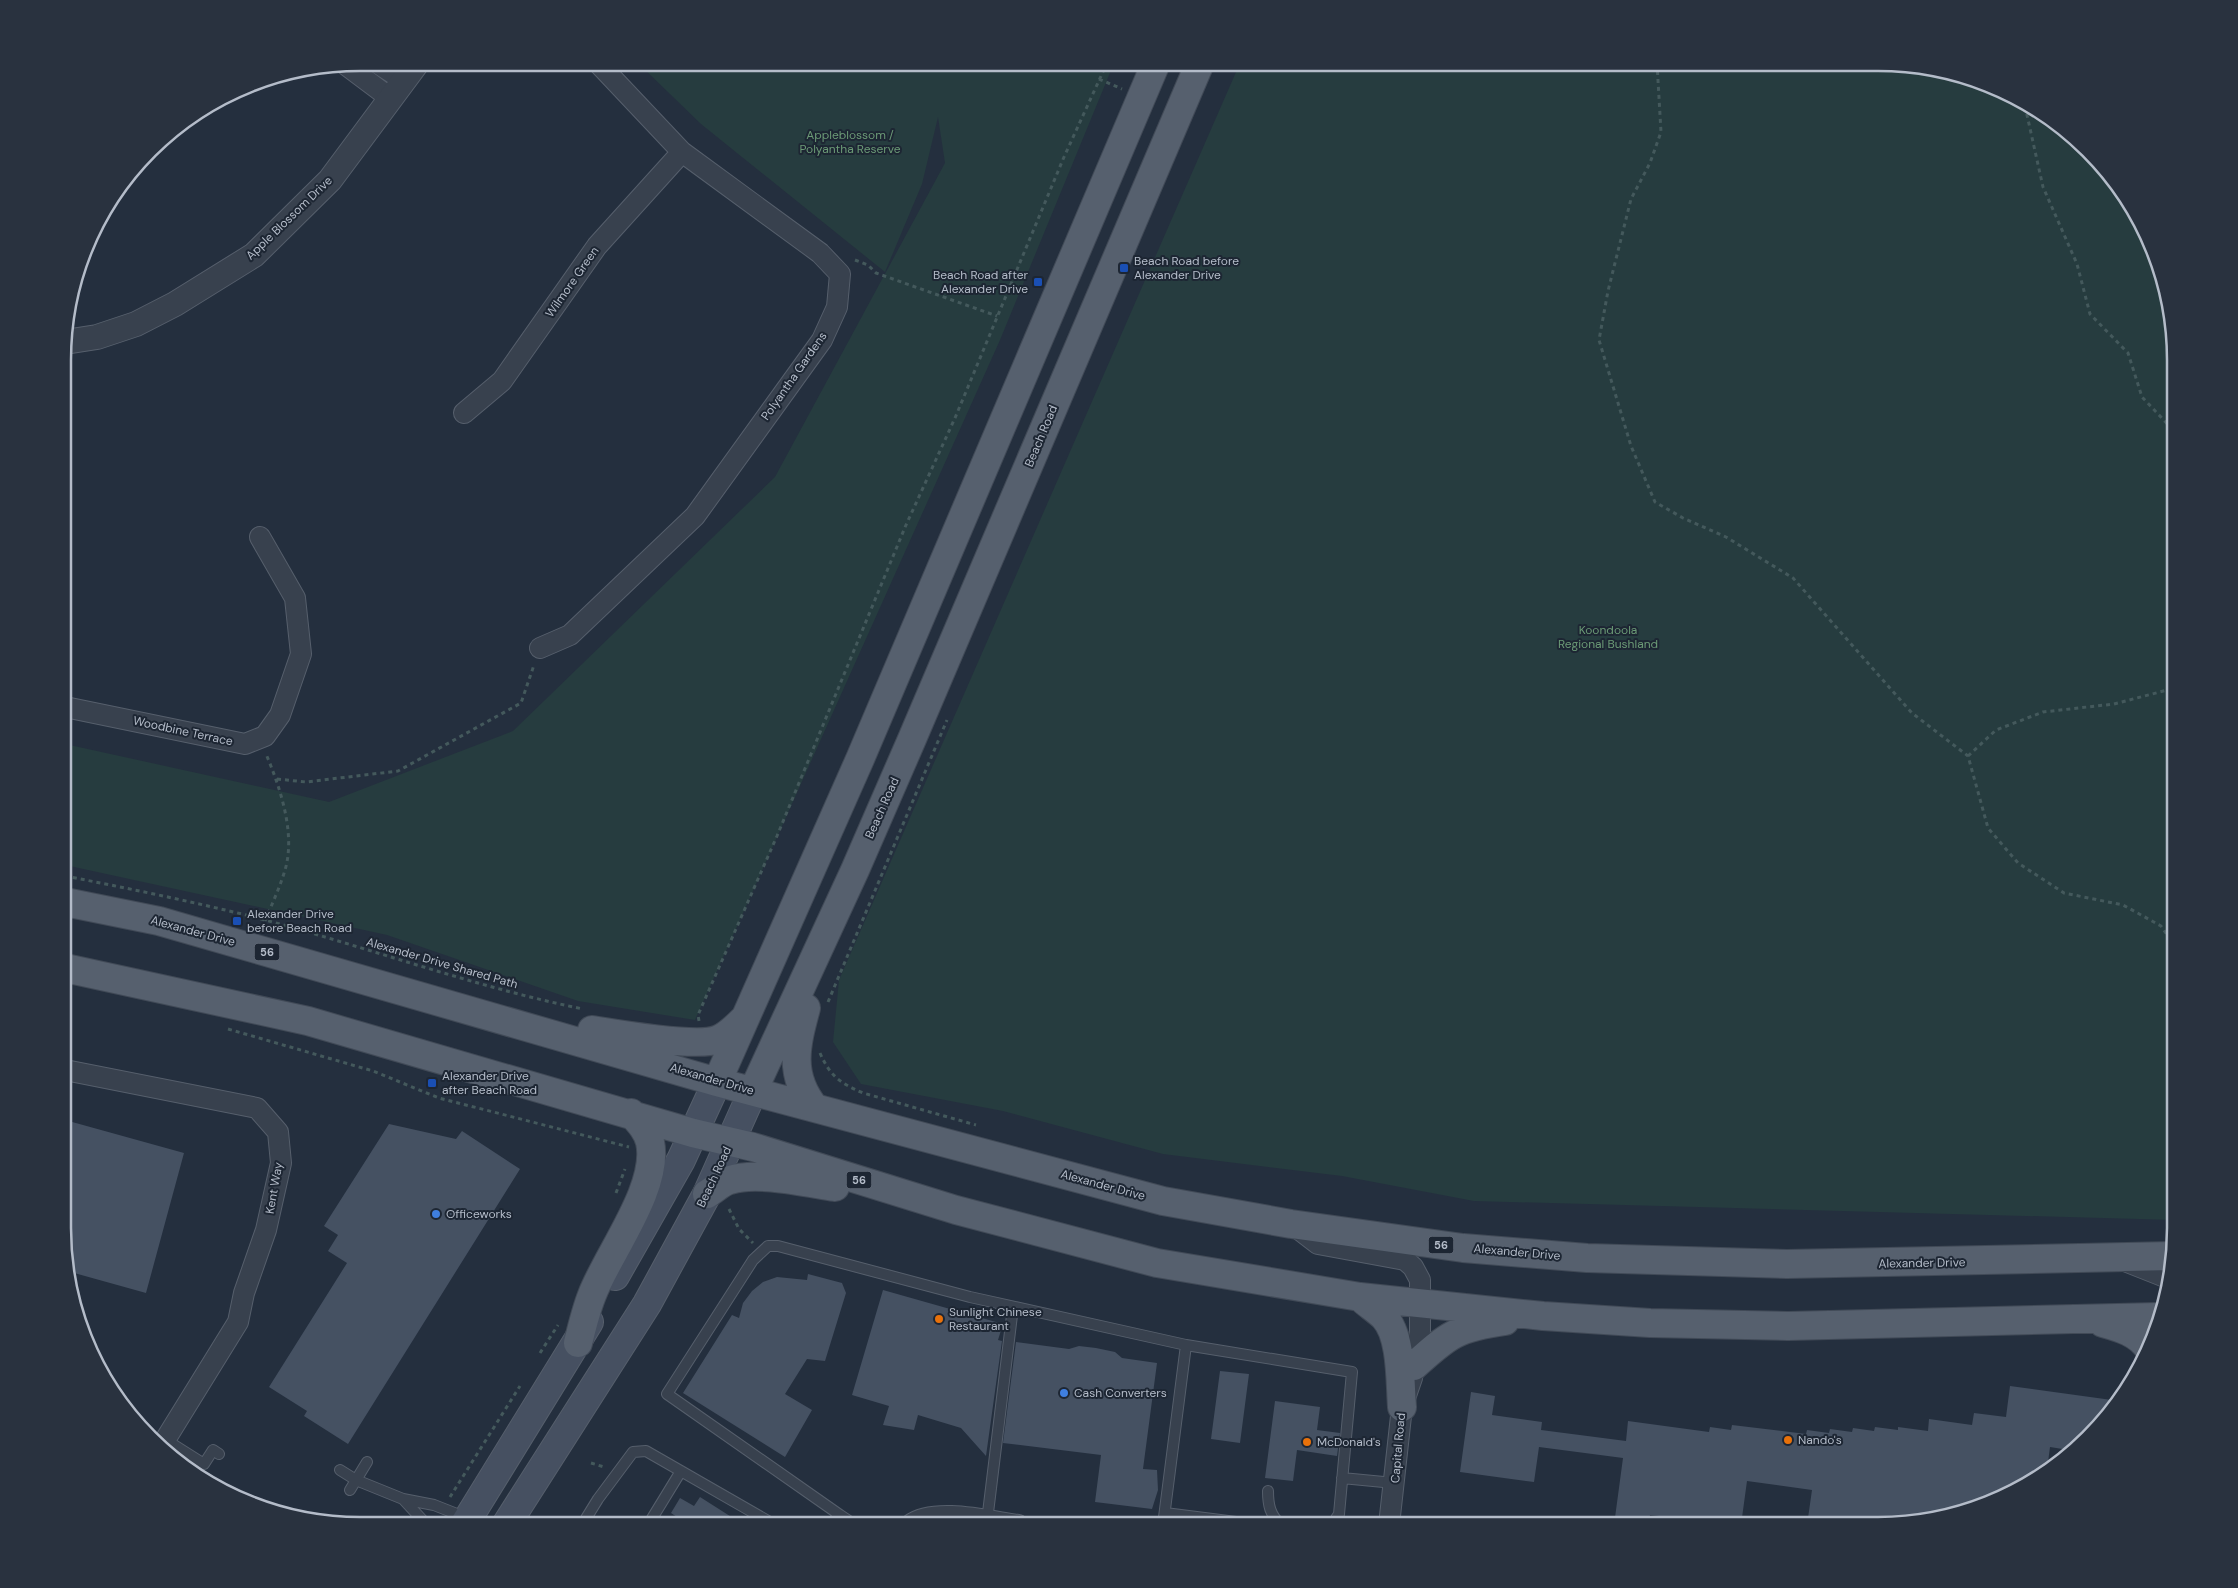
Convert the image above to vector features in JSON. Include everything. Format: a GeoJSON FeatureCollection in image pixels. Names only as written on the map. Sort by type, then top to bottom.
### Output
{"type":"FeatureCollection","features":[{"type":"Feature","properties":{"kind":"main road"},"geometry":{"type":"LineString","coordinates":[[476,1517],[578,1343],[681,1160],[694,1133],[860,759],[1153,71]]}},
{"type":"Feature","properties":{"kind":"main road","name":"Beach Road"},"geometry":{"type":"LineString","coordinates":[[511,1517],[647,1304],[718,1202],[730,1142],[855,870],[1197,71]]}},
{"type":"Feature","properties":{"kind":"main road"},"geometry":{"type":"LineString","coordinates":[[815,1108],[804,1094],[799,1082],[797,1042],[809,999],[848,912],[855,870]]}},
{"type":"Feature","properties":{"kind":"main road","name":"Alexander Drive"},"geometry":{"type":"LineString","coordinates":[[71,903],[159,921],[717,1082],[1163,1201],[1291,1224],[1463,1248],[1587,1258],[1787,1264],[2125,1259],[2165,1257]]}},
{"type":"Feature","properties":{"kind":"main road","name":"56"},"geometry":{"type":"LineString","coordinates":[[71,969],[308,1021],[631,1113],[694,1133],[753,1147],[956,1210],[1157,1263],[1360,1297],[1544,1316],[1650,1323],[1788,1326],[2152,1318]]}},
{"type":"Feature","properties":{"kind":"main road"},"geometry":{"type":"LineString","coordinates":[[467,1009],[632,1036],[697,1043],[718,1040],[732,1031],[743,1019]]}},
{"type":"Feature","properties":{"kind":"main road"},"geometry":{"type":"LineString","coordinates":[[578,1343],[592,1295],[641,1195],[650,1168],[650,1142],[643,1126],[631,1113]]}},
{"type":"Feature","properties":{"kind":"main road"},"geometry":{"type":"LineString","coordinates":[[718,1202],[729,1180],[744,1178],[784,1179],[846,1189],[901,1207],[956,1210]]}},
{"type":"Feature","properties":{"kind":"main road"},"geometry":{"type":"LineString","coordinates":[[1360,1297],[1385,1318],[1393,1332],[1397,1351],[1402,1407]]}},
{"type":"Feature","properties":{"kind":"main road"},"geometry":{"type":"LineString","coordinates":[[1414,1366],[1439,1344],[1468,1327],[1544,1316]]}},
{"type":"Feature","properties":{"kind":"main road"},"geometry":{"type":"LineString","coordinates":[[2087,1319],[2132,1333],[2143,1342]]}},
{"type":"Feature","properties":{"kind":"main road"},"geometry":{"type":"LineString","coordinates":[[495,1517],[525,1472],[544,1466]]}},
{"type":"Feature","properties":{"kind":"street"},"geometry":{"type":"LineString","coordinates":[[369,71],[403,80]]}},
{"type":"Feature","properties":{"kind":"street"},"geometry":{"type":"LineString","coordinates":[[390,71],[403,80]]}},
{"type":"Feature","properties":{"kind":"street","name":"Polyantha Gardens"},"geometry":{"type":"LineString","coordinates":[[540,648],[570,635],[695,516],[822,340],[837,307],[840,274],[820,253],[682,152],[606,71]]}},
{"type":"Feature","properties":{"kind":"street","name":"Apple Blossom Drive"},"geometry":{"type":"LineString","coordinates":[[72,341],[97,337],[136,324],[175,304],[254,255],[330,180],[403,80]]}},
{"type":"Feature","properties":{"kind":"street","name":"Wilmore Green"},"geometry":{"type":"LineString","coordinates":[[464,413],[502,381],[597,246],[682,152]]}},
{"type":"Feature","properties":{"kind":"street"},"geometry":{"type":"LineString","coordinates":[[260,537],[294,598],[300,654],[280,716],[265,736],[260,739]]}},
{"type":"Feature","properties":{"kind":"street","name":"Woodbine Terrace"},"geometry":{"type":"LineString","coordinates":[[71,708],[245,744],[260,739]]}},
{"type":"Feature","properties":{"kind":"street","name":"Kent Way"},"geometry":{"type":"LineString","coordinates":[[71,1071],[257,1108],[278,1132],[281,1163],[266,1230],[244,1293],[238,1322],[165,1440]]}},
{"type":"Feature","properties":{"kind":"street","name":"Capital Road"},"geometry":{"type":"LineString","coordinates":[[1291,1224],[1318,1244],[1405,1260],[1413,1267],[1420,1280],[1420,1330],[1414,1366],[1402,1407],[1391,1517]]}},
{"type":"Feature","properties":{"kind":"street"},"geometry":{"type":"LineString","coordinates":[[2125,1259],[2163,1274]]}},
{"type":"Feature","properties":{"kind":"street"},"geometry":{"type":"LineString","coordinates":[[930,1517],[951,1517]]}},
{"type":"Feature","properties":{"kind":"lane"},"geometry":{"type":"LineString","coordinates":[[844,1517],[667,1394],[753,1260],[768,1246],[778,1246],[970,1297],[1186,1345],[1352,1372],[1339,1514],[1337,1517]]}},
{"type":"Feature","properties":{"kind":"lane"},"geometry":{"type":"LineString","coordinates":[[987,1517],[1013,1307]]}},
{"type":"Feature","properties":{"kind":"lane"},"geometry":{"type":"LineString","coordinates":[[1164,1517],[1186,1345]]}},
{"type":"Feature","properties":{"kind":"lane"},"geometry":{"type":"LineString","coordinates":[[171,1446],[204,1464],[213,1450],[219,1454]]}},
{"type":"Feature","properties":{"kind":"lane"},"geometry":{"type":"LineString","coordinates":[[587,1517],[633,1452],[646,1451],[761,1517]]}},
{"type":"Feature","properties":{"kind":"lane"},"geometry":{"type":"LineString","coordinates":[[350,1490],[368,1462]]}},
{"type":"Feature","properties":{"kind":"lane"},"geometry":{"type":"LineString","coordinates":[[340,1470],[356,1480],[403,1498],[442,1509],[460,1517]]}},
{"type":"Feature","properties":{"kind":"lane"},"geometry":{"type":"LineString","coordinates":[[653,1517],[681,1471]]}},
{"type":"Feature","properties":{"kind":"lane"},"geometry":{"type":"LineString","coordinates":[[1342,1478],[1394,1483]]}},
{"type":"Feature","properties":{"kind":"lane"},"geometry":{"type":"LineString","coordinates":[[1268,1492],[1268,1506],[1274,1517]]}},
{"type":"Feature","properties":{"kind":"lane"},"geometry":{"type":"LineString","coordinates":[[403,1498],[421,1517]]}},
{"type":"Feature","properties":{"kind":"lane"},"geometry":{"type":"LineString","coordinates":[[1165,1513],[1197,1517]]}},
{"type":"Feature","properties":{"kind":"lane"},"geometry":{"type":"LineString","coordinates":[[837,1517],[840,1514]]}},
{"type":"Feature","properties":{"kind":"path"},"geometry":{"type":"LineString","coordinates":[[690,1018],[698,1015],[813,752],[906,525],[955,418],[997,316],[1104,71]]}},
{"type":"Feature","properties":{"kind":"path"},"geometry":{"type":"LineString","coordinates":[[1657,71],[1661,132],[1650,163],[1631,199],[1599,340],[1630,446],[1655,502],[1683,518],[1726,536],[1793,578],[1912,713],[1968,756],[1988,828],[2018,863],[2064,893],[2123,905],[2161,926],[2167,935]]}},
{"type":"Feature","properties":{"kind":"path"},"geometry":{"type":"LineString","coordinates":[[2027,113],[2043,187],[2078,264],[2090,314],[2128,353],[2142,397],[2167,424]]}},
{"type":"Feature","properties":{"kind":"path"},"geometry":{"type":"LineString","coordinates":[[849,258],[868,265],[876,273],[997,316]]}},
{"type":"Feature","properties":{"kind":"path"},"geometry":{"type":"LineString","coordinates":[[277,780],[306,782],[398,771],[521,703],[540,648]]}},
{"type":"Feature","properties":{"kind":"path"},"geometry":{"type":"LineString","coordinates":[[1968,756],[1996,730],[2043,712],[2114,704],[2167,690]]}},
{"type":"Feature","properties":{"kind":"path"},"geometry":{"type":"LineString","coordinates":[[826,1009],[950,714]]}},
{"type":"Feature","properties":{"kind":"path"},"geometry":{"type":"LineString","coordinates":[[260,739],[277,780],[290,839],[286,869],[265,921]]}},
{"type":"Feature","properties":{"kind":"path","name":"Alexander Drive Shared Path"},"geometry":{"type":"LineString","coordinates":[[71,877],[153,894],[265,921],[529,998],[586,1010]]}},
{"type":"Feature","properties":{"kind":"path"},"geometry":{"type":"LineString","coordinates":[[228,1029],[373,1071],[439,1098],[479,1109],[632,1148],[650,1142]]}},
{"type":"Feature","properties":{"kind":"path"},"geometry":{"type":"LineString","coordinates":[[818,1046],[830,1074],[848,1087],[862,1093],[982,1127]]}},
{"type":"Feature","properties":{"kind":"path"},"geometry":{"type":"LineString","coordinates":[[614,1199],[626,1165]]}},
{"type":"Feature","properties":{"kind":"path"},"geometry":{"type":"LineString","coordinates":[[718,1202],[739,1229],[762,1252]]}},
{"type":"Feature","properties":{"kind":"path"},"geometry":{"type":"LineString","coordinates":[[535,1362],[560,1320]]}},
{"type":"Feature","properties":{"kind":"path"},"geometry":{"type":"LineString","coordinates":[[442,1509],[525,1378]]}},
{"type":"Feature","properties":{"kind":"path"},"geometry":{"type":"LineString","coordinates":[[591,1462],[598,1465]]}},
{"type":"Feature","properties":{"kind":"green space","name":"Appleblossom / Polyantha Reserve"},"geometry":{"type":"Polygon","coordinates":[[[646,71],[1111,71],[1000,340],[695,1020],[578,1001],[387,935],[71,866],[71,745],[329,802],[513,731],[775,477],[945,163],[938,117],[922,184],[885,272],[701,124],[646,71]]]}},
{"type":"Feature","properties":{"kind":"green space","name":"Koondoola Regional Bushland"},"geometry":{"type":"Polygon","coordinates":[[[1237,71],[1878,71],[1934,77],[1971,87],[2006,101],[2054,131],[2095,170],[2107,184],[2128,216],[2145,250],[2157,286],[2164,323],[2167,360],[2167,1220],[1474,1201],[1342,1176],[1163,1154],[1003,1111],[861,1084],[833,1042],[839,980],[1237,71]]]}},
{"type":"Feature","properties":{"kind":"building"},"geometry":{"type":"Polygon","coordinates":[[[71,1122],[184,1153],[146,1293],[75,1273],[71,1228],[71,1122]]]}},
{"type":"Feature","properties":{"kind":"building"},"geometry":{"type":"Polygon","coordinates":[[[389,1124],[456,1139],[462,1131],[520,1169],[348,1444],[304,1416],[307,1411],[269,1387],[347,1263],[328,1251],[338,1235],[324,1226],[389,1124]]]}},
{"type":"Feature","properties":{"kind":"building"},"geometry":{"type":"Polygon","coordinates":[[[808,1274],[842,1283],[846,1293],[825,1361],[807,1359],[785,1394],[812,1410],[785,1457],[683,1393],[732,1315],[739,1318],[743,1303],[752,1291],[763,1282],[777,1277],[807,1280],[808,1274]]]}},
{"type":"Feature","properties":{"kind":"building"},"geometry":{"type":"Polygon","coordinates":[[[883,1290],[1003,1324],[998,1340],[1002,1341],[986,1456],[961,1428],[918,1415],[914,1430],[883,1425],[889,1406],[852,1395],[883,1290]]]}},
{"type":"Feature","properties":{"kind":"building"},"geometry":{"type":"Polygon","coordinates":[[[1016,1342],[1069,1349],[1079,1346],[1096,1348],[1115,1352],[1122,1358],[1157,1363],[1143,1469],[1157,1470],[1158,1490],[1152,1509],[1095,1502],[1101,1455],[1003,1443],[1016,1342]]]}},
{"type":"Feature","properties":{"kind":"building"},"geometry":{"type":"Polygon","coordinates":[[[1220,1371],[1249,1374],[1240,1443],[1211,1439],[1220,1371]]]}},
{"type":"Feature","properties":{"kind":"building"},"geometry":{"type":"Polygon","coordinates":[[[2010,1386],[2110,1400],[2068,1445],[2063,1449],[2050,1447],[2048,1461],[2022,1478],[2006,1487],[1971,1501],[1952,1507],[1915,1514],[1878,1517],[1808,1517],[1812,1490],[1747,1481],[1742,1517],[1668,1517],[1650,1515],[1650,1517],[1615,1517],[1623,1458],[1539,1447],[1534,1482],[1460,1472],[1471,1392],[1495,1396],[1492,1415],[1542,1422],[1541,1430],[1626,1441],[1628,1421],[1709,1432],[1710,1427],[1731,1430],[1732,1425],[1806,1434],[1807,1430],[1829,1433],[1830,1429],[1852,1432],[1853,1428],[1874,1431],[1875,1427],[1898,1430],[1898,1427],[1928,1431],[1929,1419],[1972,1425],[1974,1413],[2006,1417],[2010,1386]]]}},
{"type":"Feature","properties":{"kind":"building","name":"McDonald's"},"geometry":{"type":"Polygon","coordinates":[[[1275,1401],[1320,1407],[1317,1430],[1340,1433],[1337,1456],[1297,1450],[1293,1481],[1265,1478],[1275,1401]]]}},
{"type":"Feature","properties":{"kind":"building"},"geometry":{"type":"Polygon","coordinates":[[[700,1497],[731,1517],[677,1517],[671,1513],[680,1498],[694,1506],[700,1497]]]}},
{"type":"Feature","properties":{"kind":"place","name":"Beach Road before Alexander Drive"},"geometry":{"type":"Point","coordinates":[1124,268]}},
{"type":"Feature","properties":{"kind":"place","name":"Beach Road after Alexander Drive"},"geometry":{"type":"Point","coordinates":[1038,282]}},
{"type":"Feature","properties":{"kind":"place","name":"Alexander Drive before Beach Road"},"geometry":{"type":"Point","coordinates":[237,921]}},
{"type":"Feature","properties":{"kind":"place","name":"Alexander Drive after Beach Road"},"geometry":{"type":"Point","coordinates":[432,1083]}},
{"type":"Feature","properties":{"kind":"place","name":"Officeworks"},"geometry":{"type":"Point","coordinates":[436,1214]}},
{"type":"Feature","properties":{"kind":"place","name":"Sunlight Chinese Restaurant"},"geometry":{"type":"Point","coordinates":[939,1319]}},
{"type":"Feature","properties":{"kind":"place","name":"Cash Converters"},"geometry":{"type":"Point","coordinates":[1064,1393]}},
{"type":"Feature","properties":{"kind":"place","name":"Nando's"},"geometry":{"type":"Point","coordinates":[1788,1440]}},
{"type":"Feature","properties":{"kind":"place","name":"McDonald's"},"geometry":{"type":"Point","coordinates":[1307,1442]}}]}
